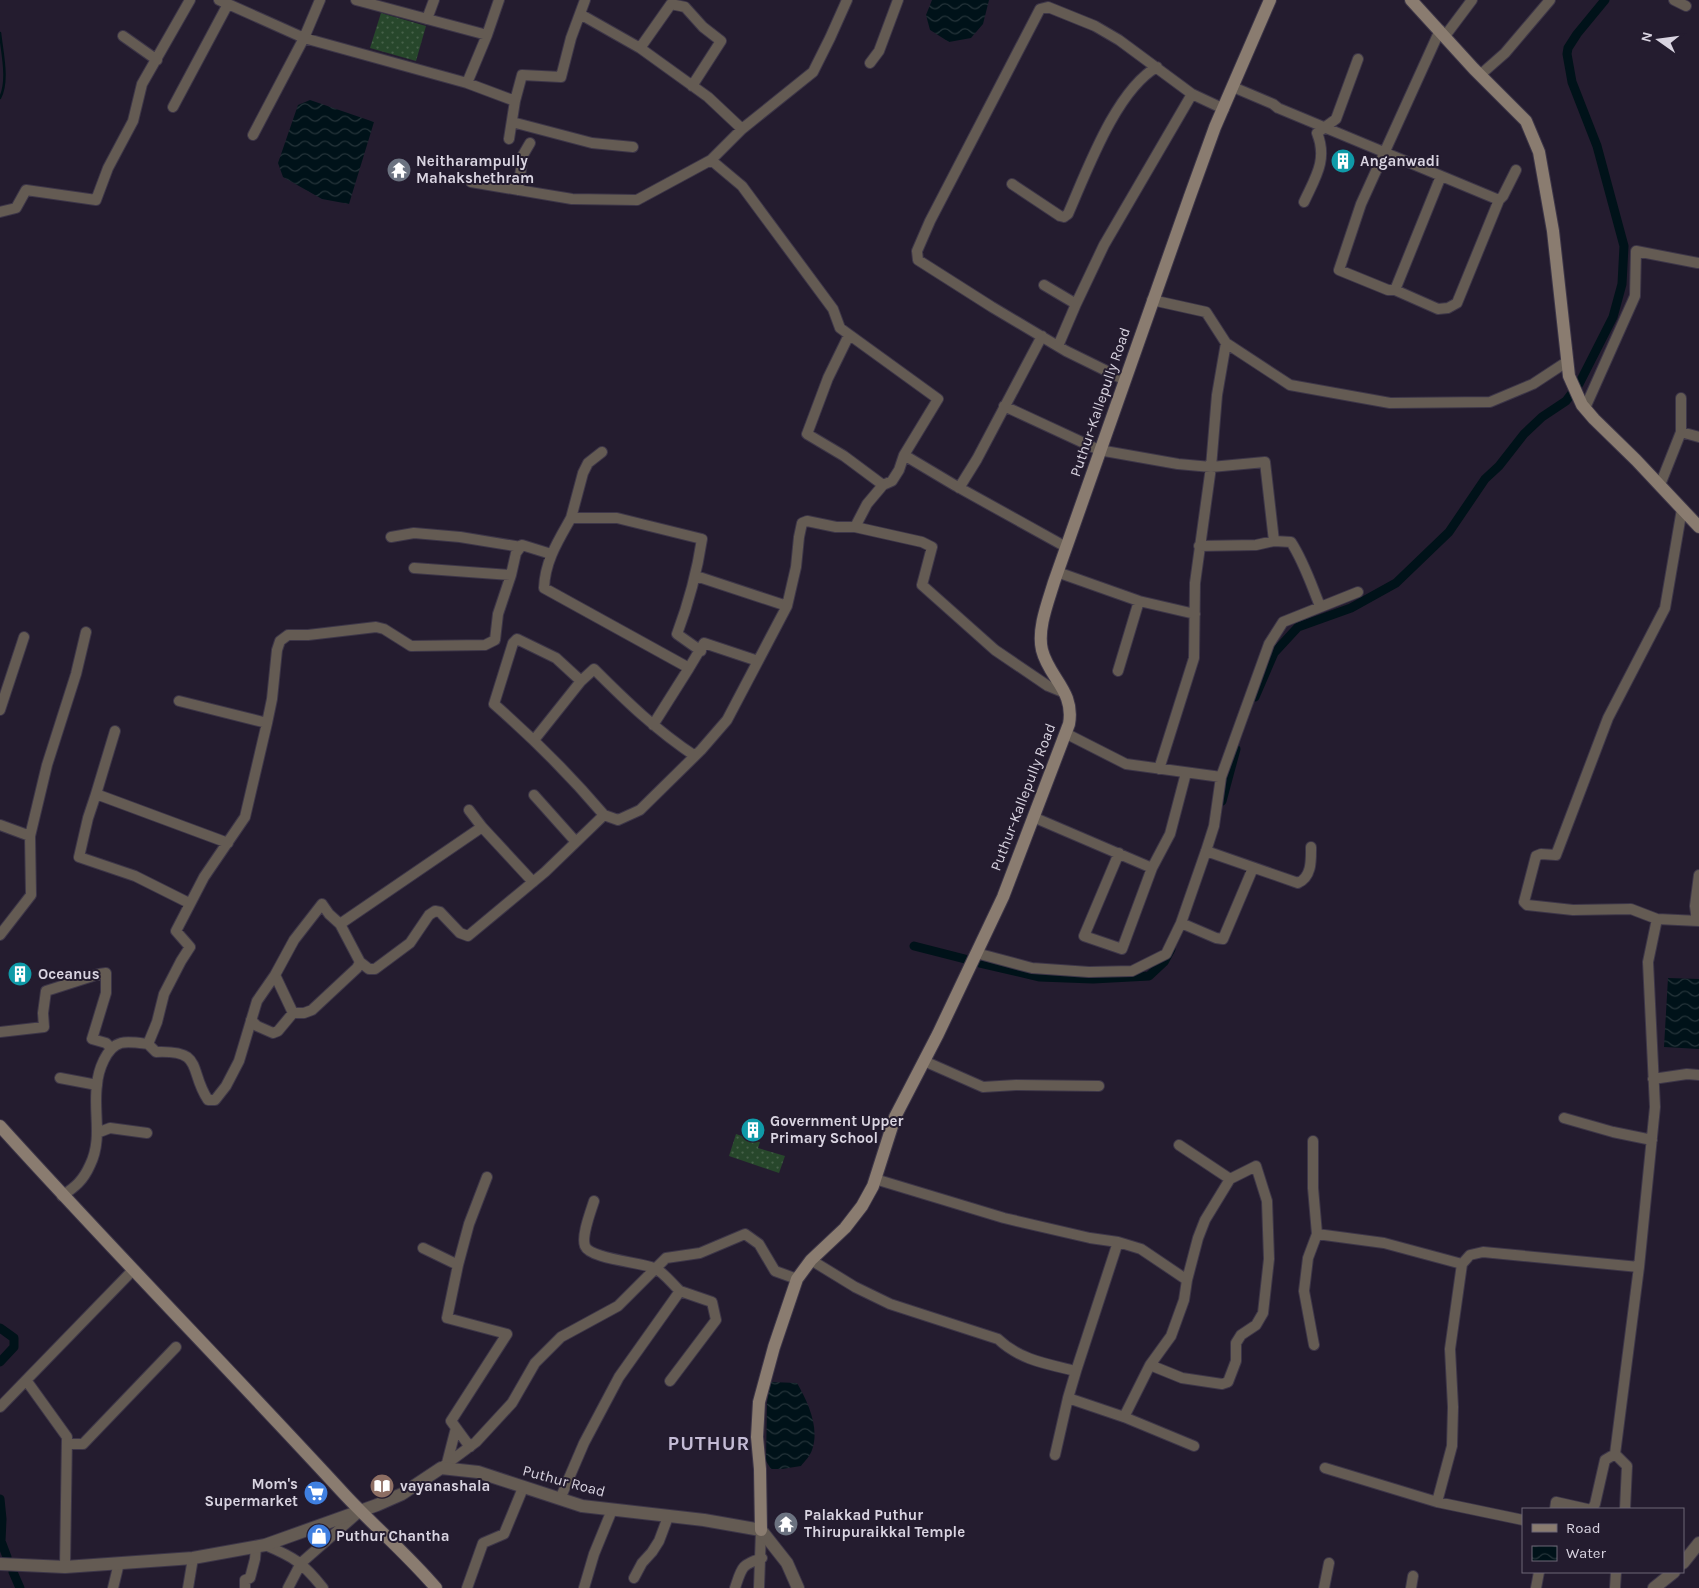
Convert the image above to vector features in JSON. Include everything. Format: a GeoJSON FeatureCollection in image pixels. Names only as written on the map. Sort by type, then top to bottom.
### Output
{"type":"FeatureCollection","features":[{"type":"Feature","properties":{"kind":"main road","name":"Puthur-Kallepully Road"},"geometry":{"type":"LineString","coordinates":[[761,1530],[760,1469],[757,1437],[759,1402],[774,1347],[797,1279],[811,1260],[845,1228],[862,1206],[876,1179],[895,1117],[938,1034],[1003,897],[1064,733],[1071,711],[1042,649],[1042,632],[1057,572],[1212,135],[1270,0]]}},
{"type":"Feature","properties":{"kind":"main road"},"geometry":{"type":"LineString","coordinates":[[1411,0],[1480,75],[1526,121],[1540,152],[1553,231],[1569,376],[1584,407],[1699,527]]}},
{"type":"Feature","properties":{"kind":"main road"},"geometry":{"type":"LineString","coordinates":[[0,1126],[360,1511],[415,1563],[436,1588]]}},
{"type":"Feature","properties":{"kind":"street"},"geometry":{"type":"LineString","coordinates":[[0,212],[16,208],[26,190],[96,200],[108,168],[133,121],[142,84],[190,0]]}},
{"type":"Feature","properties":{"kind":"street"},"geometry":{"type":"LineString","coordinates":[[253,135],[304,38],[320,0]]}},
{"type":"Feature","properties":{"kind":"street"},"geometry":{"type":"LineString","coordinates":[[356,0],[487,35]]}},
{"type":"Feature","properties":{"kind":"street"},"geometry":{"type":"LineString","coordinates":[[427,19],[434,0]]}},
{"type":"Feature","properties":{"kind":"street"},"geometry":{"type":"LineString","coordinates":[[467,82],[487,35],[499,0]]}},
{"type":"Feature","properties":{"kind":"street"},"geometry":{"type":"LineString","coordinates":[[509,139],[515,101],[522,75],[561,77],[570,38],[585,0]]}},
{"type":"Feature","properties":{"kind":"street"},"geometry":{"type":"LineString","coordinates":[[471,182],[572,199],[638,200],[711,160],[742,129],[813,72],[847,0]]}},
{"type":"Feature","properties":{"kind":"street"},"geometry":{"type":"LineString","coordinates":[[870,63],[879,51],[898,0]]}},
{"type":"Feature","properties":{"kind":"street"},"geometry":{"type":"LineString","coordinates":[[1472,0],[1442,33],[1361,204],[1339,270],[1388,290],[1395,290],[1438,309],[1448,308],[1457,303],[1499,200],[1503,196],[1516,170]]}},
{"type":"Feature","properties":{"kind":"street"},"geometry":{"type":"LineString","coordinates":[[1480,75],[1505,53],[1550,0]]}},
{"type":"Feature","properties":{"kind":"street"},"geometry":{"type":"LineString","coordinates":[[1674,0],[1686,6]]}},
{"type":"Feature","properties":{"kind":"street"},"geometry":{"type":"LineString","coordinates":[[173,107],[224,2],[304,38],[467,82],[515,101]]}},
{"type":"Feature","properties":{"kind":"street"},"geometry":{"type":"LineString","coordinates":[[640,48],[671,4],[685,7],[703,27],[722,40],[692,86]]}},
{"type":"Feature","properties":{"kind":"street"},"geometry":{"type":"LineString","coordinates":[[1125,380],[1058,346],[918,260],[917,251],[930,221],[1040,9],[1048,7],[1095,26],[1132,48],[1192,94],[1224,109]]}},
{"type":"Feature","properties":{"kind":"street"},"geometry":{"type":"LineString","coordinates":[[580,14],[640,48],[708,97],[742,129]]}},
{"type":"Feature","properties":{"kind":"street"},"geometry":{"type":"LineString","coordinates":[[123,36],[157,60]]}},
{"type":"Feature","properties":{"kind":"street"},"geometry":{"type":"LineString","coordinates":[[1304,202],[1316,178],[1322,157],[1322,146],[1317,133],[1336,118],[1358,59]]}},
{"type":"Feature","properties":{"kind":"street"},"geometry":{"type":"LineString","coordinates":[[1012,184],[1060,216],[1064,217],[1068,214],[1100,142],[1122,103],[1145,74],[1157,67]]}},
{"type":"Feature","properties":{"kind":"street"},"geometry":{"type":"LineString","coordinates":[[1233,87],[1325,128],[1499,200]]}},
{"type":"Feature","properties":{"kind":"street"},"geometry":{"type":"LineString","coordinates":[[1058,346],[1104,245],[1192,94]]}},
{"type":"Feature","properties":{"kind":"street"},"geometry":{"type":"LineString","coordinates":[[512,122],[592,143],[633,147]]}},
{"type":"Feature","properties":{"kind":"street"},"geometry":{"type":"LineString","coordinates":[[518,190],[523,155],[530,143]]}},
{"type":"Feature","properties":{"kind":"street"},"geometry":{"type":"LineString","coordinates":[[711,160],[742,186],[834,309],[840,328],[938,399],[904,455],[899,470],[892,480],[882,485],[867,504],[855,527]]}},
{"type":"Feature","properties":{"kind":"street"},"geometry":{"type":"LineString","coordinates":[[1395,290],[1441,176]]}},
{"type":"Feature","properties":{"kind":"street"},"geometry":{"type":"LineString","coordinates":[[1584,407],[1635,296],[1636,251],[1698,263]]}},
{"type":"Feature","properties":{"kind":"street"},"geometry":{"type":"LineString","coordinates":[[1044,285],[1076,304]]}},
{"type":"Feature","properties":{"kind":"street"},"geometry":{"type":"LineString","coordinates":[[1152,300],[1206,312],[1226,343],[1290,385],[1390,403],[1490,402],[1533,384],[1568,361]]}},
{"type":"Feature","properties":{"kind":"street"},"geometry":{"type":"LineString","coordinates":[[850,335],[828,378],[807,434],[844,456],[882,485]]}},
{"type":"Feature","properties":{"kind":"street"},"geometry":{"type":"LineString","coordinates":[[960,488],[1042,336]]}},
{"type":"Feature","properties":{"kind":"street"},"geometry":{"type":"LineString","coordinates":[[1159,769],[1194,658],[1195,583],[1211,467],[1217,394],[1226,343]]}},
{"type":"Feature","properties":{"kind":"street"},"geometry":{"type":"LineString","coordinates":[[1660,485],[1681,432],[1681,398]]}},
{"type":"Feature","properties":{"kind":"street"},"geometry":{"type":"LineString","coordinates":[[1004,406],[1099,450],[1178,464],[1211,467],[1266,462],[1274,541]]}},
{"type":"Feature","properties":{"kind":"street"},"geometry":{"type":"LineString","coordinates":[[1681,432],[1699,437]]}},
{"type":"Feature","properties":{"kind":"street"},"geometry":{"type":"LineString","coordinates":[[602,452],[588,463],[583,473],[571,518],[551,554],[545,574],[544,588],[689,668]]}},
{"type":"Feature","properties":{"kind":"street"},"geometry":{"type":"LineString","coordinates":[[904,455],[1066,547]]}},
{"type":"Feature","properties":{"kind":"street"},"geometry":{"type":"LineString","coordinates":[[1682,509],[1665,608],[1608,718],[1556,855],[1541,854],[1536,856],[1524,902],[1528,905],[1574,910],[1631,909],[1657,919],[1698,921],[1696,906],[1699,874]]}},
{"type":"Feature","properties":{"kind":"street"},"geometry":{"type":"LineString","coordinates":[[571,518],[617,518],[702,540],[696,576],[677,634],[700,651]]}},
{"type":"Feature","properties":{"kind":"street"},"geometry":{"type":"LineString","coordinates":[[581,680],[556,658],[542,649],[517,639],[513,643],[494,704],[557,762],[604,815],[618,820],[640,810],[695,756],[727,720],[787,606],[796,567],[802,523],[807,521],[836,527],[855,527],[922,542],[932,547],[922,586],[995,650],[1048,686],[1064,693]]}},
{"type":"Feature","properties":{"kind":"street"},"geometry":{"type":"LineString","coordinates":[[390,537],[414,533],[460,536],[521,547],[522,545],[551,554]]}},
{"type":"Feature","properties":{"kind":"street"},"geometry":{"type":"LineString","coordinates":[[1199,546],[1256,545],[1274,541],[1291,542],[1301,558],[1320,606]]}},
{"type":"Feature","properties":{"kind":"street"},"geometry":{"type":"LineString","coordinates":[[148,1044],[158,1022],[164,994],[190,947],[176,931],[189,903],[204,878],[245,817],[272,699],[277,650],[280,641],[288,635],[308,635],[376,626],[411,646],[485,644],[495,640],[498,614],[511,575],[516,552],[521,547]]}},
{"type":"Feature","properties":{"kind":"street"},"geometry":{"type":"LineString","coordinates":[[414,568],[511,575]]}},
{"type":"Feature","properties":{"kind":"street"},"geometry":{"type":"LineString","coordinates":[[1057,572],[1139,601],[1195,614]]}},
{"type":"Feature","properties":{"kind":"street"},"geometry":{"type":"LineString","coordinates":[[696,576],[787,606]]}},
{"type":"Feature","properties":{"kind":"street"},"geometry":{"type":"LineString","coordinates":[[976,954],[1032,968],[1089,972],[1132,971],[1166,954],[1181,923],[1206,851],[1214,826],[1221,777],[1269,644],[1283,622],[1358,592]]}},
{"type":"Feature","properties":{"kind":"street"},"geometry":{"type":"LineString","coordinates":[[1118,671],[1139,601]]}},
{"type":"Feature","properties":{"kind":"street"},"geometry":{"type":"LineString","coordinates":[[0,935],[31,895],[30,836],[47,765],[76,674],[86,632]]}},
{"type":"Feature","properties":{"kind":"street"},"geometry":{"type":"LineString","coordinates":[[0,710],[3,688],[24,637]]}},
{"type":"Feature","properties":{"kind":"street"},"geometry":{"type":"LineString","coordinates":[[653,725],[704,643],[758,661]]}},
{"type":"Feature","properties":{"kind":"street"},"geometry":{"type":"LineString","coordinates":[[534,740],[581,680],[594,669],[653,725],[695,756]]}},
{"type":"Feature","properties":{"kind":"street"},"geometry":{"type":"LineString","coordinates":[[179,701],[267,723]]}},
{"type":"Feature","properties":{"kind":"street"},"geometry":{"type":"LineString","coordinates":[[116,731],[88,818],[79,858],[135,876],[189,903]]}},
{"type":"Feature","properties":{"kind":"street"},"geometry":{"type":"LineString","coordinates":[[1064,733],[1126,764],[1221,777]]}},
{"type":"Feature","properties":{"kind":"street"},"geometry":{"type":"LineString","coordinates":[[1119,853],[1084,936],[1122,949],[1152,868],[1170,834],[1186,773]]}},
{"type":"Feature","properties":{"kind":"street"},"geometry":{"type":"LineString","coordinates":[[96,794],[228,843]]}},
{"type":"Feature","properties":{"kind":"street"},"geometry":{"type":"LineString","coordinates":[[534,795],[576,842]]}},
{"type":"Feature","properties":{"kind":"street"},"geometry":{"type":"LineString","coordinates":[[469,810],[482,827],[533,882]]}},
{"type":"Feature","properties":{"kind":"street"},"geometry":{"type":"LineString","coordinates":[[63,1195],[78,1185],[91,1164],[97,1133],[96,1085],[111,1048],[121,1043],[148,1044],[156,1052],[173,1051],[183,1054],[193,1062],[204,1095],[208,1100],[215,1100],[226,1086],[239,1061],[257,1001],[275,975],[294,940],[322,904],[340,924],[360,962],[369,969],[374,969],[410,943],[429,915],[435,911],[440,912],[460,933],[468,936],[533,882],[604,815]]}},
{"type":"Feature","properties":{"kind":"street"},"geometry":{"type":"LineString","coordinates":[[1033,817],[1152,868]]}},
{"type":"Feature","properties":{"kind":"street"},"geometry":{"type":"LineString","coordinates":[[0,825],[30,836]]}},
{"type":"Feature","properties":{"kind":"street"},"geometry":{"type":"LineString","coordinates":[[340,924],[482,827]]}},
{"type":"Feature","properties":{"kind":"street"},"geometry":{"type":"LineString","coordinates":[[1206,851],[1253,868],[1301,882],[1311,864],[1311,847]]}},
{"type":"Feature","properties":{"kind":"street"},"geometry":{"type":"LineString","coordinates":[[1181,923],[1216,938],[1223,939],[1253,868]]}},
{"type":"Feature","properties":{"kind":"street"},"geometry":{"type":"LineString","coordinates":[[1615,1454],[1639,1267],[1655,1107],[1648,962],[1657,919]]}},
{"type":"Feature","properties":{"kind":"street"},"geometry":{"type":"LineString","coordinates":[[292,1012],[304,1013],[312,1010],[357,968],[360,962]]}},
{"type":"Feature","properties":{"kind":"street"},"geometry":{"type":"LineString","coordinates":[[0,1032],[44,1027],[43,1013],[46,992],[106,972],[106,993],[92,1039],[106,1043],[111,1048]]}},
{"type":"Feature","properties":{"kind":"street"},"geometry":{"type":"LineString","coordinates":[[275,975],[287,996],[292,1012]]}},
{"type":"Feature","properties":{"kind":"street"},"geometry":{"type":"LineString","coordinates":[[251,1020],[257,1026],[273,1033],[278,1031],[292,1012]]}},
{"type":"Feature","properties":{"kind":"street"},"geometry":{"type":"LineString","coordinates":[[924,1061],[983,1088],[1016,1085],[1099,1086]]}},
{"type":"Feature","properties":{"kind":"street"},"geometry":{"type":"LineString","coordinates":[[1653,1079],[1687,1074],[1699,1075]]}},
{"type":"Feature","properties":{"kind":"street"},"geometry":{"type":"LineString","coordinates":[[60,1078],[96,1085]]}},
{"type":"Feature","properties":{"kind":"street"},"geometry":{"type":"LineString","coordinates":[[1564,1118],[1613,1132],[1652,1140]]}},
{"type":"Feature","properties":{"kind":"street"},"geometry":{"type":"LineString","coordinates":[[97,1133],[110,1128],[147,1133]]}},
{"type":"Feature","properties":{"kind":"street"},"geometry":{"type":"LineString","coordinates":[[1313,1141],[1313,1188],[1317,1234],[1308,1258],[1304,1291],[1314,1346]]}},
{"type":"Feature","properties":{"kind":"street"},"geometry":{"type":"LineString","coordinates":[[1178,1145],[1230,1178]]}},
{"type":"Feature","properties":{"kind":"street"},"geometry":{"type":"LineString","coordinates":[[1124,1417],[1150,1365],[1171,1336],[1184,1300],[1198,1238],[1205,1220],[1230,1178],[1256,1166],[1267,1201],[1269,1259],[1263,1313],[1256,1325],[1241,1335],[1236,1343],[1236,1361],[1228,1382],[1222,1384],[1182,1378],[1150,1365]]}},
{"type":"Feature","properties":{"kind":"street"},"geometry":{"type":"LineString","coordinates":[[470,1447],[451,1421],[506,1334],[447,1318],[469,1224],[487,1177]]}},
{"type":"Feature","properties":{"kind":"street"},"geometry":{"type":"LineString","coordinates":[[876,1179],[1004,1218],[1090,1238],[1118,1242],[1141,1249],[1187,1280]]}},
{"type":"Feature","properties":{"kind":"street"},"geometry":{"type":"LineString","coordinates":[[594,1201],[584,1237],[585,1246],[588,1250],[599,1255],[655,1268],[680,1290],[712,1302],[716,1320],[670,1380]]}},
{"type":"Feature","properties":{"kind":"street"},"geometry":{"type":"LineString","coordinates":[[0,1564],[65,1567],[193,1558],[260,1546],[360,1511],[402,1494],[470,1447],[512,1403],[535,1364],[561,1338],[618,1306],[666,1258],[700,1253],[745,1234],[759,1244],[775,1271],[797,1279]]}},
{"type":"Feature","properties":{"kind":"street"},"geometry":{"type":"LineString","coordinates":[[1317,1234],[1384,1243],[1462,1264]]}},
{"type":"Feature","properties":{"kind":"street"},"geometry":{"type":"LineString","coordinates":[[1054,1455],[1076,1371],[1118,1242]]}},
{"type":"Feature","properties":{"kind":"street"},"geometry":{"type":"LineString","coordinates":[[424,1248],[458,1265]]}},
{"type":"Feature","properties":{"kind":"street"},"geometry":{"type":"LineString","coordinates":[[1436,1502],[1452,1446],[1453,1407],[1450,1349],[1462,1264],[1470,1255],[1483,1252],[1639,1267]]}},
{"type":"Feature","properties":{"kind":"street"},"geometry":{"type":"LineString","coordinates":[[811,1260],[855,1287],[890,1304],[998,1339],[1022,1357],[1076,1371]]}},
{"type":"Feature","properties":{"kind":"street"},"geometry":{"type":"LineString","coordinates":[[0,1407],[133,1270]]}},
{"type":"Feature","properties":{"kind":"street"},"geometry":{"type":"LineString","coordinates":[[560,1499],[584,1443],[619,1377],[680,1290]]}},
{"type":"Feature","properties":{"kind":"street"},"geometry":{"type":"LineString","coordinates":[[67,1444],[83,1444],[176,1347]]}},
{"type":"Feature","properties":{"kind":"street"},"geometry":{"type":"LineString","coordinates":[[26,1380],[67,1437],[65,1567]]}},
{"type":"Feature","properties":{"kind":"street"},"geometry":{"type":"LineString","coordinates":[[1068,1398],[1124,1417],[1194,1446]]}},
{"type":"Feature","properties":{"kind":"street"},"geometry":{"type":"LineString","coordinates":[[444,1465],[456,1428]]}},
{"type":"Feature","properties":{"kind":"street"},"geometry":{"type":"LineString","coordinates":[[1593,1508],[1604,1460],[1615,1454]]}},
{"type":"Feature","properties":{"kind":"street"},"geometry":{"type":"LineString","coordinates":[[1615,1454],[1627,1466],[1625,1508]]}},
{"type":"Feature","properties":{"kind":"street","name":"Puthur Road"},"geometry":{"type":"LineString","coordinates":[[444,1465],[478,1472],[582,1506],[761,1530]]}},
{"type":"Feature","properties":{"kind":"street"},"geometry":{"type":"LineString","coordinates":[[1325,1468],[1436,1502],[1522,1520]]}},
{"type":"Feature","properties":{"kind":"street"},"geometry":{"type":"LineString","coordinates":[[467,1588],[483,1544],[504,1534],[523,1488]]}},
{"type":"Feature","properties":{"kind":"street"},"geometry":{"type":"LineString","coordinates":[[1555,1508],[1556,1502],[1583,1508]]}},
{"type":"Feature","properties":{"kind":"street"},"geometry":{"type":"LineString","coordinates":[[584,1588],[594,1554],[612,1510]]}},
{"type":"Feature","properties":{"kind":"street"},"geometry":{"type":"LineString","coordinates":[[288,1588],[301,1564],[360,1511]]}},
{"type":"Feature","properties":{"kind":"street"},"geometry":{"type":"LineString","coordinates":[[634,1578],[642,1563],[659,1541],[668,1517]]}},
{"type":"Feature","properties":{"kind":"street"},"geometry":{"type":"LineString","coordinates":[[760,1588],[761,1530]]}},
{"type":"Feature","properties":{"kind":"street"},"geometry":{"type":"LineString","coordinates":[[761,1530],[787,1563],[798,1588]]}},
{"type":"Feature","properties":{"kind":"street"},"geometry":{"type":"LineString","coordinates":[[1684,1562],[1699,1543]]}},
{"type":"Feature","properties":{"kind":"street"},"geometry":{"type":"LineString","coordinates":[[260,1546],[288,1554],[308,1568],[324,1588]]}},
{"type":"Feature","properties":{"kind":"street"},"geometry":{"type":"LineString","coordinates":[[244,1588],[245,1580],[250,1578],[260,1546]]}},
{"type":"Feature","properties":{"kind":"street"},"geometry":{"type":"LineString","coordinates":[[188,1588],[193,1558]]}},
{"type":"Feature","properties":{"kind":"street"},"geometry":{"type":"LineString","coordinates":[[735,1588],[740,1571],[746,1564],[762,1558]]}},
{"type":"Feature","properties":{"kind":"street"},"geometry":{"type":"LineString","coordinates":[[113,1588],[119,1563]]}},
{"type":"Feature","properties":{"kind":"street"},"geometry":{"type":"LineString","coordinates":[[1324,1588],[1329,1563]]}},
{"type":"Feature","properties":{"kind":"street"},"geometry":{"type":"LineString","coordinates":[[1536,1588],[1539,1573]]}},
{"type":"Feature","properties":{"kind":"street"},"geometry":{"type":"LineString","coordinates":[[1615,1588],[1616,1573]]}},
{"type":"Feature","properties":{"kind":"street"},"geometry":{"type":"LineString","coordinates":[[1654,1588],[1673,1573]]}},
{"type":"Feature","properties":{"kind":"street"},"geometry":{"type":"LineString","coordinates":[[1411,1588],[1413,1576]]}},
{"type":"Feature","properties":{"kind":"green space"},"geometry":{"type":"Polygon","coordinates":[[[381,13],[426,26],[416,61],[370,48],[381,13]]]}},
{"type":"Feature","properties":{"kind":"green space"},"geometry":{"type":"Polygon","coordinates":[[[736,1134],[760,1142],[758,1148],[785,1156],[779,1173],[729,1156],[736,1134]]]}},
{"type":"Feature","properties":{"kind":"water"},"geometry":{"type":"Polygon","coordinates":[[[932,0],[989,0],[983,24],[971,38],[949,42],[930,30],[926,15],[932,0]]]}},
{"type":"Feature","properties":{"kind":"water"},"geometry":{"type":"Polygon","coordinates":[[[310,100],[374,122],[349,204],[322,199],[283,177],[278,163],[298,105],[310,100]]]}},
{"type":"Feature","properties":{"kind":"water"},"geometry":{"type":"Polygon","coordinates":[[[1668,978],[1699,979],[1699,1049],[1664,1047],[1668,978]]]}},
{"type":"Feature","properties":{"kind":"water"},"geometry":{"type":"Polygon","coordinates":[[[771,1382],[797,1383],[812,1415],[815,1433],[814,1442],[810,1454],[801,1466],[771,1469],[766,1461],[767,1402],[771,1382]]]}},
{"type":"Feature","properties":{"kind":"waterway"},"geometry":{"type":"LineString","coordinates":[[1255,697],[1274,653],[1298,627],[1351,608],[1396,583],[1449,532],[1485,479],[1499,466],[1524,434],[1542,417],[1566,401],[1579,384],[1613,317],[1622,284],[1624,246],[1597,146],[1572,82],[1567,54],[1568,48],[1577,34],[1605,0]]}},
{"type":"Feature","properties":{"kind":"waterway"},"geometry":{"type":"LineString","coordinates":[[0,33],[4,75],[3,91],[0,98]]}},
{"type":"Feature","properties":{"kind":"waterway"},"geometry":{"type":"LineString","coordinates":[[1222,801],[1236,749]]}},
{"type":"Feature","properties":{"kind":"waterway"},"geometry":{"type":"LineString","coordinates":[[914,946],[965,959]]}},
{"type":"Feature","properties":{"kind":"waterway"},"geometry":{"type":"LineString","coordinates":[[980,963],[1040,977],[1093,979],[1149,976],[1164,962],[1171,949]]}},
{"type":"Feature","properties":{"kind":"waterway"},"geometry":{"type":"LineString","coordinates":[[0,1328],[14,1338],[14,1347],[0,1362]]}},
{"type":"Feature","properties":{"kind":"waterway"},"geometry":{"type":"LineString","coordinates":[[0,1499],[2,1519],[1,1541],[7,1557]]}},
{"type":"Feature","properties":{"kind":"waterway"},"geometry":{"type":"LineString","coordinates":[[13,1572],[20,1588]]}},
{"type":"Feature","properties":{"kind":"place","name":"Anganwadi"},"geometry":{"type":"Point","coordinates":[1343,161]}},
{"type":"Feature","properties":{"kind":"place","name":"Neitharampully Mahakshethram"},"geometry":{"type":"Point","coordinates":[399,170]}},
{"type":"Feature","properties":{"kind":"place","name":"Oceanus"},"geometry":{"type":"Point","coordinates":[20,974]}},
{"type":"Feature","properties":{"kind":"place","name":"Government Upper Primary School"},"geometry":{"type":"Point","coordinates":[753,1130]}},
{"type":"Feature","properties":{"kind":"place","name":"vayanashala"},"geometry":{"type":"Point","coordinates":[382,1486]}},
{"type":"Feature","properties":{"kind":"place","name":"Mom's Supermarket"},"geometry":{"type":"Point","coordinates":[316,1493]}},
{"type":"Feature","properties":{"kind":"place","name":"Palakkad Puthur Thirupuraikkal Temple"},"geometry":{"type":"Point","coordinates":[786,1524]}},
{"type":"Feature","properties":{"kind":"place","name":"Puthur Chantha"},"geometry":{"type":"Point","coordinates":[319,1536]}},
{"type":"Feature","properties":{"kind":"district","name":"PUTHUR"},"geometry":{"type":"Point","coordinates":[709,1443]}}]}
